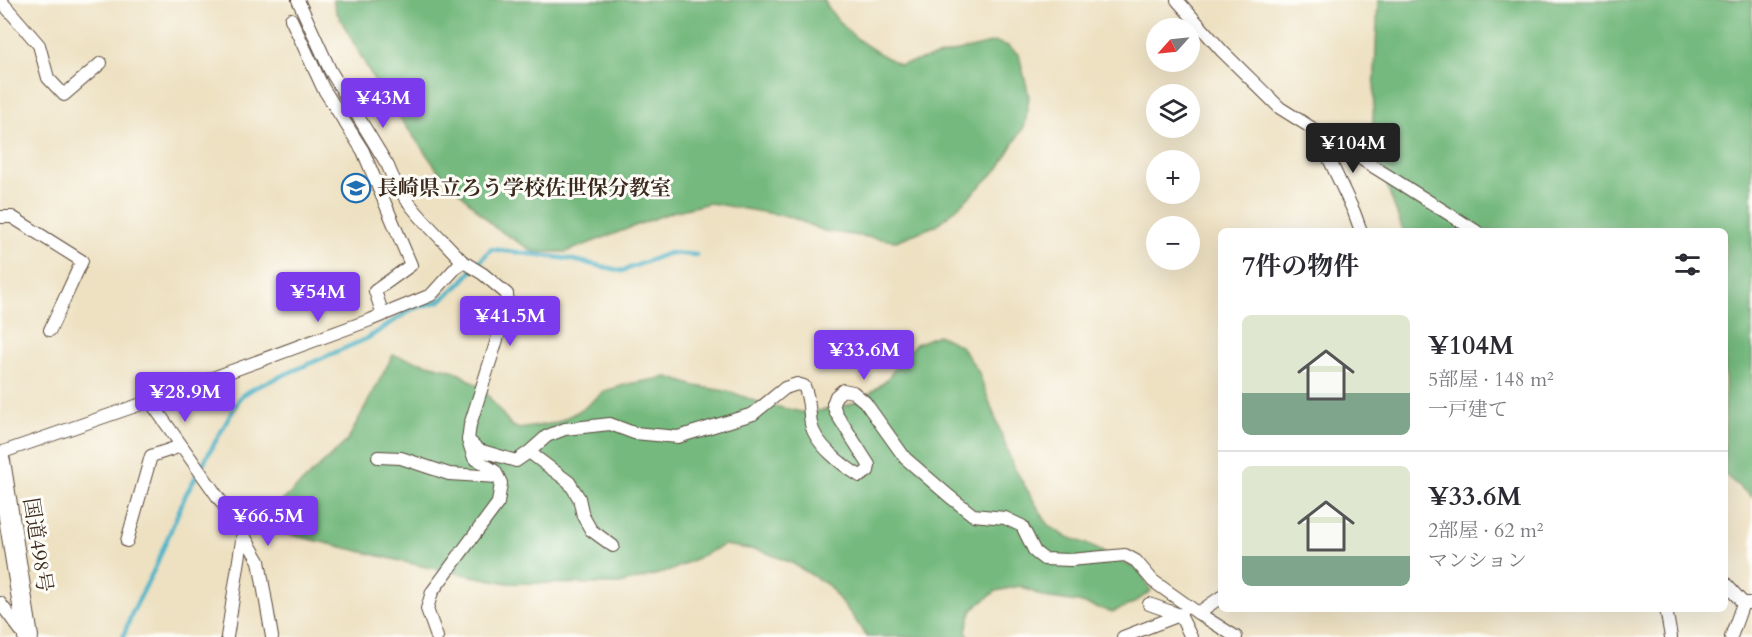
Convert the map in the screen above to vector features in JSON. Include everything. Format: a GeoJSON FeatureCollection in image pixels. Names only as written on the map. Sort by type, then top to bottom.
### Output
{"type":"FeatureCollection","features":[{"type":"Feature","properties":{"kind":"highway","name":"国道498号"},"geometry":{"type":"LineString","coordinates":[[0,461],[27,637]]}},
{"type":"Feature","properties":{"kind":"street"},"geometry":{"type":"LineString","coordinates":[[298,0],[330,70],[388,166],[403,196],[465,263],[483,274],[507,294],[508,305],[470,424],[468,440],[474,458],[495,471],[501,483],[498,503],[432,592],[427,609],[437,637]]}},
{"type":"Feature","properties":{"kind":"street"},"geometry":{"type":"LineString","coordinates":[[1177,0],[1222,51],[1280,108],[1471,228]]}},
{"type":"Feature","properties":{"kind":"street"},"geometry":{"type":"LineString","coordinates":[[1,1],[39,45],[48,78],[64,95],[101,63]]}},
{"type":"Feature","properties":{"kind":"street"},"geometry":{"type":"LineString","coordinates":[[291,19],[323,87],[363,151],[411,264],[375,291],[382,315]]}},
{"type":"Feature","properties":{"kind":"street"},"geometry":{"type":"LineString","coordinates":[[1315,130],[1360,228]]}},
{"type":"Feature","properties":{"kind":"street"},"geometry":{"type":"LineString","coordinates":[[0,217],[12,217],[82,261],[50,330]]}},
{"type":"Feature","properties":{"kind":"street"},"geometry":{"type":"LineString","coordinates":[[0,453],[150,401],[431,295],[465,263]]}},
{"type":"Feature","properties":{"kind":"street"},"geometry":{"type":"LineString","coordinates":[[468,440],[479,450],[516,460],[547,436],[565,429],[610,424],[634,433],[678,437],[753,414],[785,388],[797,384],[804,386],[808,395],[814,436],[846,468],[860,476],[868,471],[869,465],[836,413],[833,404],[836,396],[843,390],[853,392],[865,402],[905,458],[973,514],[1005,518],[1022,526],[1035,552],[1044,559],[1070,560],[1125,555],[1136,561],[1183,610],[1191,637]]}},
{"type":"Feature","properties":{"kind":"street"},"geometry":{"type":"LineString","coordinates":[[150,401],[243,534],[259,561],[272,637]]}},
{"type":"Feature","properties":{"kind":"street"},"geometry":{"type":"LineString","coordinates":[[127,541],[126,525],[151,456],[182,446]]}},
{"type":"Feature","properties":{"kind":"street"},"geometry":{"type":"LineString","coordinates":[[529,452],[569,482],[579,498],[583,516],[591,530],[613,546]]}},
{"type":"Feature","properties":{"kind":"street"},"geometry":{"type":"LineString","coordinates":[[378,457],[401,458],[449,474],[498,477]]}},
{"type":"Feature","properties":{"kind":"street"},"geometry":{"type":"LineString","coordinates":[[227,637],[243,534]]}},
{"type":"Feature","properties":{"kind":"street"},"geometry":{"type":"LineString","coordinates":[[1728,586],[1748,603],[1731,637]]}},
{"type":"Feature","properties":{"kind":"street"},"geometry":{"type":"LineString","coordinates":[[1198,613],[1218,599]]}},
{"type":"Feature","properties":{"kind":"street"},"geometry":{"type":"LineString","coordinates":[[0,603],[27,637]]}},
{"type":"Feature","properties":{"kind":"street"},"geometry":{"type":"LineString","coordinates":[[1149,604],[1198,613],[1236,637]]}},
{"type":"Feature","properties":{"kind":"street"},"geometry":{"type":"LineString","coordinates":[[1123,637],[1183,610]]}},
{"type":"Feature","properties":{"kind":"street"},"geometry":{"type":"LineString","coordinates":[[1667,612],[1671,637]]}},
{"type":"Feature","properties":{"kind":"green space"},"geometry":{"type":"Polygon","coordinates":[[[333,0],[824,0],[839,21],[856,38],[900,65],[995,42],[1008,46],[1019,55],[1029,96],[1025,125],[999,168],[967,199],[937,225],[896,241],[824,231],[791,217],[710,203],[672,212],[566,252],[534,252],[494,227],[437,169],[378,87],[336,11],[333,0]]]}},
{"type":"Feature","properties":{"kind":"green space"},"geometry":{"type":"Polygon","coordinates":[[[1378,0],[1752,0],[1752,497],[1728,477],[1728,228],[1402,228],[1372,143],[1378,0]]]}},
{"type":"Feature","properties":{"kind":"green space"},"geometry":{"type":"Polygon","coordinates":[[[938,335],[961,346],[978,371],[1013,466],[1048,525],[1065,536],[1087,544],[1140,571],[1151,591],[1134,603],[1112,612],[1078,602],[1044,597],[1020,586],[996,591],[972,610],[966,631],[969,637],[867,637],[828,585],[792,563],[762,551],[724,545],[670,571],[619,584],[508,583],[426,567],[255,526],[347,441],[393,355],[455,371],[482,388],[511,425],[519,429],[556,423],[583,409],[605,391],[628,384],[668,377],[695,386],[731,392],[760,403],[806,413],[843,407],[862,399],[887,380],[916,344],[938,335]]]}},
{"type":"Feature","properties":{"kind":"waterway"},"geometry":{"type":"LineString","coordinates":[[123,637],[186,494],[241,396],[254,388],[368,338],[412,309],[440,301],[460,284],[491,249],[569,259],[622,271],[669,253],[696,255]]}},
{"type":"Feature","properties":{"kind":"place","name":"長崎県立ろう学校佐世保分教室"},"geometry":{"type":"Point","coordinates":[356,188]}}]}
